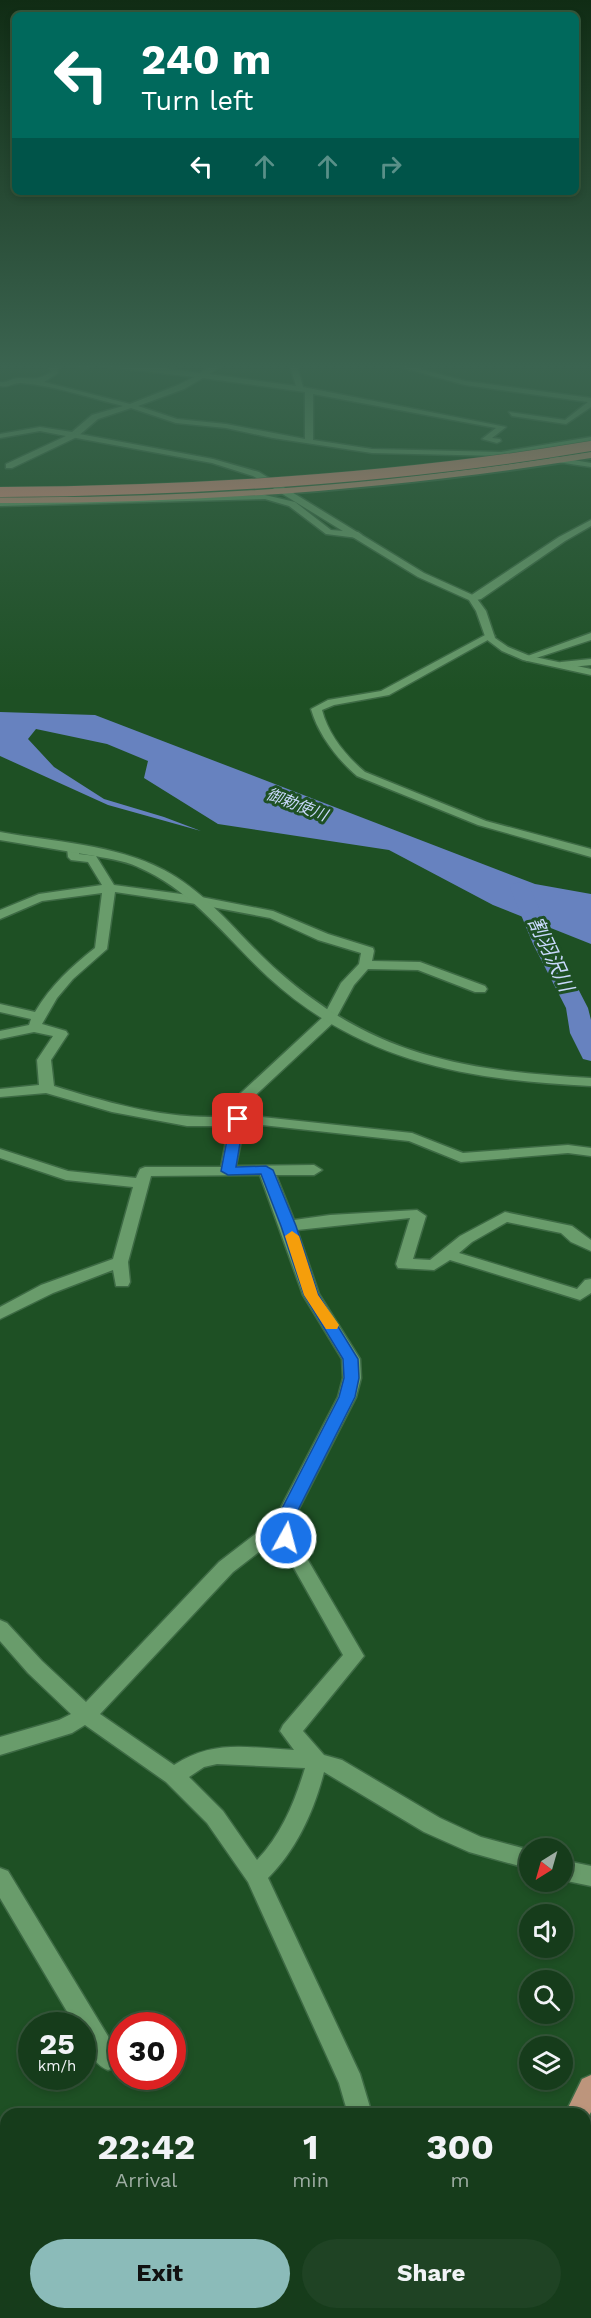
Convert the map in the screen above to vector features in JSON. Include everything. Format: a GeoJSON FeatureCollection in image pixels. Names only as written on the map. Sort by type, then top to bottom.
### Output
{"type":"FeatureCollection","features":[{"type":"Feature","properties":{"kind":"highway"},"geometry":{"type":"LineString","coordinates":[[0,491],[148,488],[269,482],[361,474]]}},
{"type":"Feature","properties":{"kind":"highway"},"geometry":{"type":"LineString","coordinates":[[0,491],[151,491],[350,479],[393,474]]}},
{"type":"Feature","properties":{"kind":"highway"},"geometry":{"type":"LineString","coordinates":[[0,502],[286,493],[460,474]]}},
{"type":"Feature","properties":{"kind":"main road"},"geometry":{"type":"LineString","coordinates":[[579,2108],[591,2087]]}},
{"type":"Feature","properties":{"kind":"street"},"geometry":{"type":"LineString","coordinates":[[256,474],[429,580],[472,598],[478,597],[562,539],[591,523]]}},
{"type":"Feature","properties":{"kind":"street"},"geometry":{"type":"LineString","coordinates":[[0,502],[264,497],[292,504],[329,532],[358,535]]}},
{"type":"Feature","properties":{"kind":"street"},"geometry":{"type":"LineString","coordinates":[[472,598],[481,611],[490,636],[505,649],[527,658],[591,672]]}},
{"type":"Feature","properties":{"kind":"street"},"geometry":{"type":"LineString","coordinates":[[490,636],[385,693],[370,699],[323,704],[316,709],[320,723],[352,769],[373,780],[482,823],[588,850]]}},
{"type":"Feature","properties":{"kind":"street"},"geometry":{"type":"LineString","coordinates":[[527,658],[591,636]]}},
{"type":"Feature","properties":{"kind":"street"},"geometry":{"type":"LineString","coordinates":[[561,665],[591,662]]}},
{"type":"Feature","properties":{"kind":"street"},"geometry":{"type":"LineString","coordinates":[[0,836],[73,848],[141,863],[173,880],[224,923],[291,990],[329,1019],[372,1042],[405,1056],[487,1074],[591,1082]]}},
{"type":"Feature","properties":{"kind":"street"},"geometry":{"type":"LineString","coordinates":[[0,1035],[38,1022],[51,996],[68,976],[101,949],[109,888],[97,864],[92,859],[75,857],[72,854],[73,848]]}},
{"type":"Feature","properties":{"kind":"street"},"geometry":{"type":"LineString","coordinates":[[0,915],[39,898],[109,888],[196,900],[273,915],[323,937],[368,951],[365,965],[348,982],[329,1019],[220,1120]]}},
{"type":"Feature","properties":{"kind":"street"},"geometry":{"type":"LineString","coordinates":[[365,965],[420,966],[480,989]]}},
{"type":"Feature","properties":{"kind":"street"},"geometry":{"type":"LineString","coordinates":[[0,1008],[38,1022],[60,1034],[44,1060],[47,1089]]}},
{"type":"Feature","properties":{"kind":"street"},"geometry":{"type":"LineString","coordinates":[[0,1093],[47,1089],[112,1108],[187,1122],[238,1119],[412,1137],[461,1158],[568,1149],[591,1152]]}},
{"type":"Feature","properties":{"kind":"street"},"geometry":{"type":"LineString","coordinates":[[228,1171],[238,1119]]}},
{"type":"Feature","properties":{"kind":"street"},"geometry":{"type":"LineString","coordinates":[[0,1153],[66,1175],[141,1183]]}},
{"type":"Feature","properties":{"kind":"street"},"geometry":{"type":"LineString","coordinates":[[0,1746],[65,1726],[86,1715],[226,1567],[282,1524],[347,1397],[352,1378],[351,1359],[311,1295],[266,1170]]}},
{"type":"Feature","properties":{"kind":"street"},"geometry":{"type":"LineString","coordinates":[[122,1282],[120,1262],[145,1172],[314,1170]]}},
{"type":"Feature","properties":{"kind":"street"},"geometry":{"type":"LineString","coordinates":[[288,1226],[412,1213],[418,1216],[404,1264],[434,1265],[466,1239],[505,1216],[566,1229],[577,1239],[591,1246]]}},
{"type":"Feature","properties":{"kind":"street"},"geometry":{"type":"LineString","coordinates":[[447,1254],[580,1295],[591,1284]]}},
{"type":"Feature","properties":{"kind":"street"},"geometry":{"type":"LineString","coordinates":[[0,1314],[47,1289],[120,1262]]}},
{"type":"Feature","properties":{"kind":"street"},"geometry":{"type":"LineString","coordinates":[[282,1524],[286,1538],[354,1656],[290,1731],[317,1761]]}},
{"type":"Feature","properties":{"kind":"street"},"geometry":{"type":"LineString","coordinates":[[0,1628],[35,1667],[86,1715],[174,1776],[215,1817],[256,1876],[351,2082],[358,2108]]}},
{"type":"Feature","properties":{"kind":"street"},"geometry":{"type":"LineString","coordinates":[[174,1776],[198,1760],[217,1755],[317,1761],[354,1775],[432,1825],[477,1845],[519,1857]]}},
{"type":"Feature","properties":{"kind":"street"},"geometry":{"type":"LineString","coordinates":[[256,1876],[270,1863],[296,1827],[317,1761]]}},
{"type":"Feature","properties":{"kind":"street"},"geometry":{"type":"LineString","coordinates":[[573,1872],[591,1876]]}},
{"type":"Feature","properties":{"kind":"street"},"geometry":{"type":"LineString","coordinates":[[0,1878],[108,2059]]}},
{"type":"Feature","properties":{"kind":"water","name":"御勅使川"},"geometry":{"type":"Polygon","coordinates":[[[0,712],[95,715],[535,884],[591,894],[591,944],[493,905],[389,850],[218,824],[144,778],[148,761],[107,744],[36,729],[28,739],[54,767],[104,799],[201,831],[108,805],[0,756],[0,712]]]}},
{"type":"Feature","properties":{"kind":"waterway","name":"割羽沢川"},"geometry":{"type":"LineString","coordinates":[[520,888],[544,944],[577,1008],[582,1033],[591,1054]]}},
{"type":"Feature","properties":{"kind":"slow traffic"},"geometry":{"type":"LineString","coordinates":[[292,1236],[311,1295],[331,1325]]}},
{"type":"Feature","properties":{"kind":"route"},"geometry":{"type":"LineString","coordinates":[[238,1119],[228,1171],[266,1170],[311,1295],[351,1359],[352,1378],[347,1397],[282,1524],[286,1538]]}}]}
